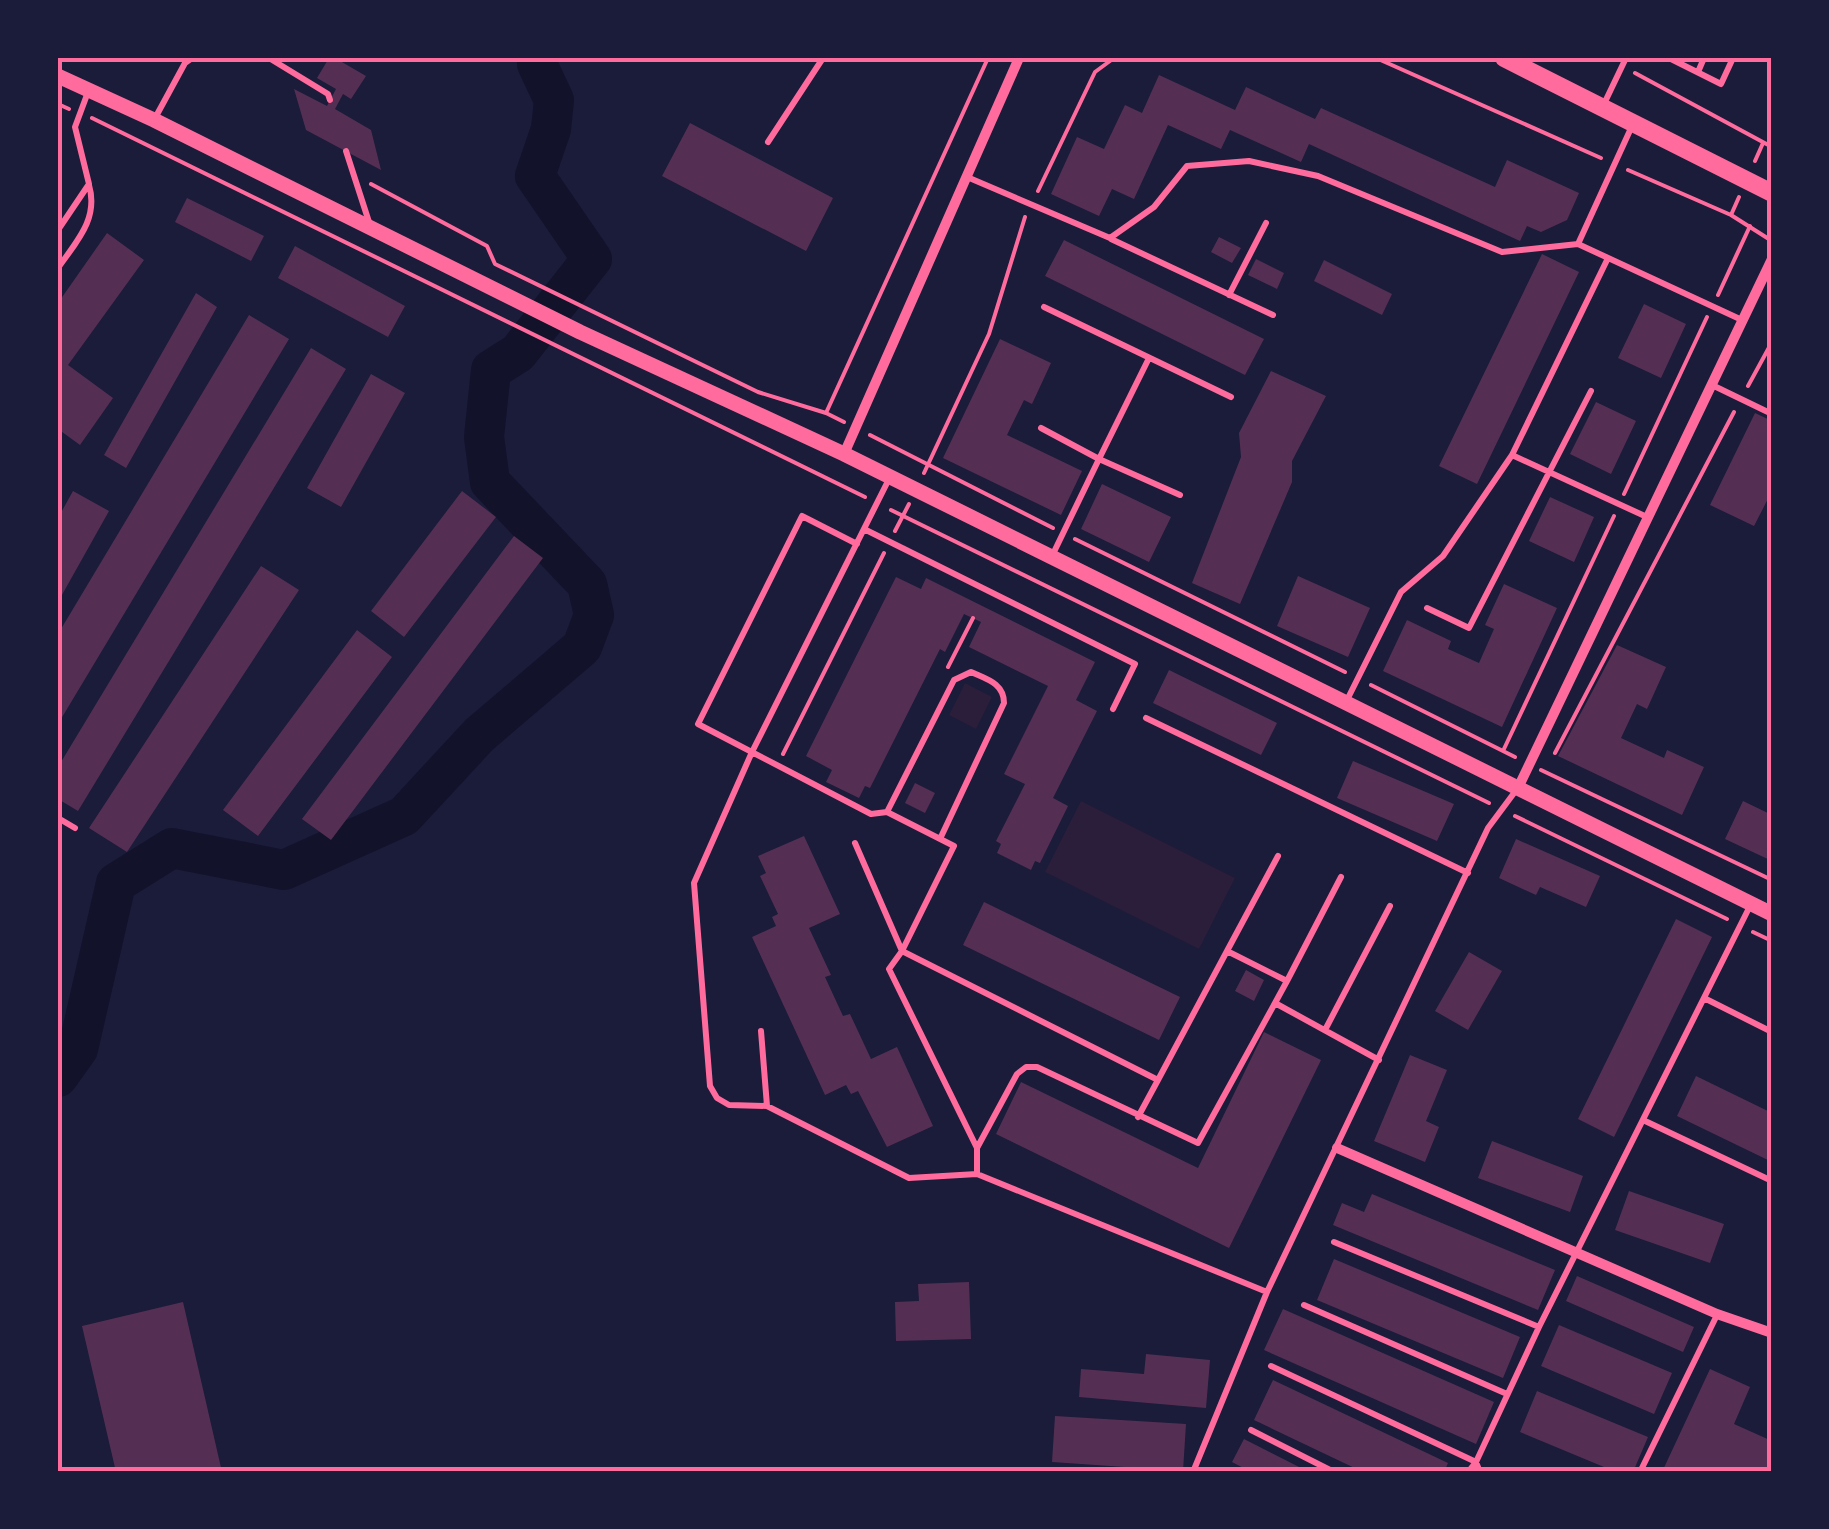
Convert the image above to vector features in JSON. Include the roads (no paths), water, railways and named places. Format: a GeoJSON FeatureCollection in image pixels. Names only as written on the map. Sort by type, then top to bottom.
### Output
{"type":"FeatureCollection","features":[{"type":"Feature","properties":{"kind":"main road"},"geometry":{"type":"LineString","coordinates":[[1504,58],[1772,193]]}},
{"type":"Feature","properties":{"kind":"street"},"geometry":{"type":"LineString","coordinates":[[844,454],[1019,58]]}},
{"type":"Feature","properties":{"kind":"street"},"geometry":{"type":"LineString","coordinates":[[58,76],[580,332],[844,454],[1772,914]]}},
{"type":"Feature","properties":{"kind":"street"},"geometry":{"type":"LineString","coordinates":[[1525,792],[1648,517],[1772,259]]}},
{"type":"Feature","properties":{"kind":"street"},"geometry":{"type":"LineString","coordinates":[[1337,1148],[1717,1314],[1772,1333]]}},
{"type":"Feature","properties":{"kind":"lane"},"geometry":{"type":"LineString","coordinates":[[154,120],[185,62],[192,58]]}},
{"type":"Feature","properties":{"kind":"lane"},"geometry":{"type":"LineString","coordinates":[[270,58],[328,94],[330,100]]}},
{"type":"Feature","properties":{"kind":"lane"},"geometry":{"type":"LineString","coordinates":[[768,142],[823,58]]}},
{"type":"Feature","properties":{"kind":"lane"},"geometry":{"type":"LineString","coordinates":[[1602,108],[1626,58]]}},
{"type":"Feature","properties":{"kind":"lane"},"geometry":{"type":"LineString","coordinates":[[1669,58],[1721,84],[1733,58]]}},
{"type":"Feature","properties":{"kind":"lane"},"geometry":{"type":"LineString","coordinates":[[1698,72],[1704,58]]}},
{"type":"Feature","properties":{"kind":"lane"},"geometry":{"type":"LineString","coordinates":[[58,268],[87,226],[92,209],[76,127],[88,91]]}},
{"type":"Feature","properties":{"kind":"lane"},"geometry":{"type":"LineString","coordinates":[[1578,244],[1633,125]]}},
{"type":"Feature","properties":{"kind":"lane"},"geometry":{"type":"LineString","coordinates":[[346,151],[371,228]]}},
{"type":"Feature","properties":{"kind":"lane"},"geometry":{"type":"LineString","coordinates":[[1110,238],[1154,207],[1187,166],[1249,161],[1318,176],[1502,252],[1578,244],[1742,320]]}},
{"type":"Feature","properties":{"kind":"lane"},"geometry":{"type":"LineString","coordinates":[[966,177],[1110,238],[1273,315]]}},
{"type":"Feature","properties":{"kind":"lane"},"geometry":{"type":"LineString","coordinates":[[58,230],[88,184]]}},
{"type":"Feature","properties":{"kind":"lane"},"geometry":{"type":"LineString","coordinates":[[1229,294],[1266,223]]}},
{"type":"Feature","properties":{"kind":"lane"},"geometry":{"type":"LineString","coordinates":[[1345,704],[1401,592],[1443,556],[1512,455],[1608,258]]}},
{"type":"Feature","properties":{"kind":"lane"},"geometry":{"type":"LineString","coordinates":[[1044,307],[1231,397]]}},
{"type":"Feature","properties":{"kind":"lane"},"geometry":{"type":"LineString","coordinates":[[1052,558],[1149,357]]}},
{"type":"Feature","properties":{"kind":"lane"},"geometry":{"type":"LineString","coordinates":[[1711,384],[1772,414]]}},
{"type":"Feature","properties":{"kind":"lane"},"geometry":{"type":"LineString","coordinates":[[1427,608],[1469,628],[1590,391]]}},
{"type":"Feature","properties":{"kind":"lane"},"geometry":{"type":"LineString","coordinates":[[1041,428],[1098,459],[1180,495]]}},
{"type":"Feature","properties":{"kind":"lane"},"geometry":{"type":"LineString","coordinates":[[1512,455],[1648,517]]}},
{"type":"Feature","properties":{"kind":"lane"},"geometry":{"type":"LineString","coordinates":[[890,477],[752,752],[694,883],[710,1086],[717,1098],[729,1106],[767,1106],[909,1178],[976,1174],[1267,1292]]}},
{"type":"Feature","properties":{"kind":"lane"},"geometry":{"type":"LineString","coordinates":[[857,544],[802,516],[698,724],[871,814],[887,812],[954,846],[902,951],[889,969],[977,1148]]}},
{"type":"Feature","properties":{"kind":"lane"},"geometry":{"type":"LineString","coordinates":[[864,528],[1136,664],[1113,709]]}},
{"type":"Feature","properties":{"kind":"lane"},"geometry":{"type":"LineString","coordinates":[[887,812],[954,680],[970,672],[998,686],[1004,698],[940,839]]}},
{"type":"Feature","properties":{"kind":"lane"},"geometry":{"type":"LineString","coordinates":[[1146,718],[1468,872]]}},
{"type":"Feature","properties":{"kind":"lane"},"geometry":{"type":"LineString","coordinates":[[1193,1472],[1267,1292],[1488,828],[1502,809],[1525,792]]}},
{"type":"Feature","properties":{"kind":"lane"},"geometry":{"type":"LineString","coordinates":[[58,818],[75,828]]}},
{"type":"Feature","properties":{"kind":"lane"},"geometry":{"type":"LineString","coordinates":[[855,843],[902,951],[1158,1080]]}},
{"type":"Feature","properties":{"kind":"lane"},"geometry":{"type":"LineString","coordinates":[[1138,1117],[1278,856]]}},
{"type":"Feature","properties":{"kind":"lane"},"geometry":{"type":"LineString","coordinates":[[976,1174],[977,1148],[1017,1074],[1026,1067],[1037,1068],[1191,1142],[1202,1139],[1341,877]]}},
{"type":"Feature","properties":{"kind":"lane"},"geometry":{"type":"LineString","coordinates":[[1468,1472],[1752,904]]}},
{"type":"Feature","properties":{"kind":"lane"},"geometry":{"type":"LineString","coordinates":[[1325,1030],[1390,906]]}},
{"type":"Feature","properties":{"kind":"lane"},"geometry":{"type":"LineString","coordinates":[[1227,952],[1287,981]]}},
{"type":"Feature","properties":{"kind":"lane"},"geometry":{"type":"LineString","coordinates":[[1704,998],[1772,1032]]}},
{"type":"Feature","properties":{"kind":"lane"},"geometry":{"type":"LineString","coordinates":[[1275,1003],[1379,1060]]}},
{"type":"Feature","properties":{"kind":"lane"},"geometry":{"type":"LineString","coordinates":[[760,1030],[767,1106]]}},
{"type":"Feature","properties":{"kind":"lane"},"geometry":{"type":"LineString","coordinates":[[1643,1120],[1772,1181]]}},
{"type":"Feature","properties":{"kind":"lane"},"geometry":{"type":"LineString","coordinates":[[1334,1242],[1539,1328]]}},
{"type":"Feature","properties":{"kind":"lane"},"geometry":{"type":"LineString","coordinates":[[1304,1305],[1506,1394]]}},
{"type":"Feature","properties":{"kind":"lane"},"geometry":{"type":"LineString","coordinates":[[1640,1472],[1717,1314]]}},
{"type":"Feature","properties":{"kind":"lane"},"geometry":{"type":"LineString","coordinates":[[1270,1366],[1476,1462],[1480,1472]]}},
{"type":"Feature","properties":{"kind":"lane"},"geometry":{"type":"LineString","coordinates":[[1251,1430],[1334,1472]]}},
{"type":"Feature","properties":{"kind":"waterway"},"geometry":{"type":"LineString","coordinates":[[58,1077],[78,1049],[116,883],[172,848],[284,870],[404,816],[479,735],[582,647],[594,615],[587,584],[490,482],[484,437],[491,370],[518,353],[592,259],[535,176],[551,129],[554,100],[537,64],[539,58]]}}]}
